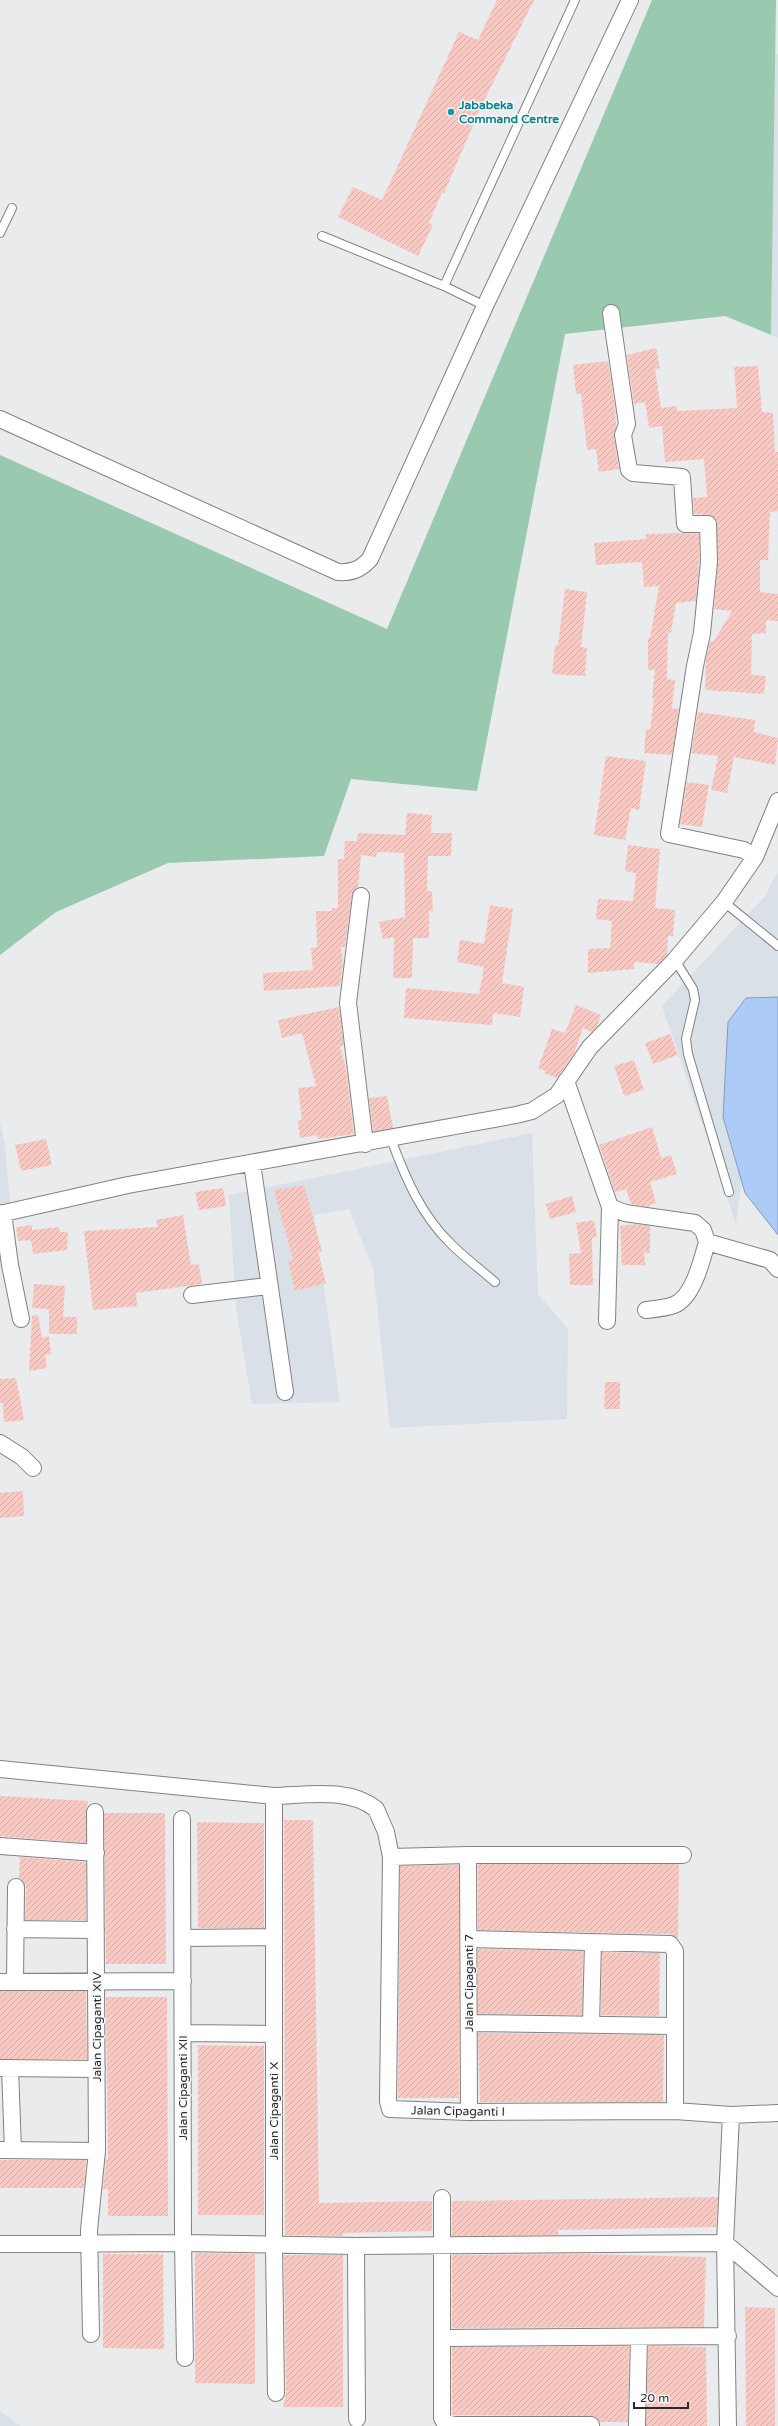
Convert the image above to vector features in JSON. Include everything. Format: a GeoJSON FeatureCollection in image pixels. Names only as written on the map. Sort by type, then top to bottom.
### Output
{"type":"FeatureCollection","features":[{"type":"Feature","properties":{"kind":"street"},"geometry":{"type":"LineString","coordinates":[[0,419],[338,572],[354,571],[363,567],[370,559],[484,306],[630,0]]}},
{"type":"Feature","properties":{"kind":"street"},"geometry":{"type":"LineString","coordinates":[[611,313],[627,424],[623,435],[629,470],[633,473],[682,477],[685,524],[708,524],[709,562],[702,634],[695,666],[669,834],[744,850],[755,857]]}},
{"type":"Feature","properties":{"kind":"street"},"geometry":{"type":"LineString","coordinates":[[21,1319],[10,1265],[2,1213],[128,1185],[365,1144],[532,1111],[557,1095],[590,1047],[675,960],[724,902],[755,857],[778,801]]}},
{"type":"Feature","properties":{"kind":"street"},"geometry":{"type":"LineString","coordinates":[[361,896],[348,1003],[365,1144]]}},
{"type":"Feature","properties":{"kind":"street"},"geometry":{"type":"LineString","coordinates":[[566,1081],[610,1207],[607,1321]]}},
{"type":"Feature","properties":{"kind":"street"},"geometry":{"type":"LineString","coordinates":[[252,1163],[268,1286],[285,1392]]}},
{"type":"Feature","properties":{"kind":"street"},"geometry":{"type":"LineString","coordinates":[[610,1207],[625,1213],[695,1222],[703,1230],[707,1242],[695,1279],[683,1300],[675,1305],[646,1310]]}},
{"type":"Feature","properties":{"kind":"street"},"geometry":{"type":"LineString","coordinates":[[707,1242],[770,1260],[778,1269]]}},
{"type":"Feature","properties":{"kind":"street"},"geometry":{"type":"LineString","coordinates":[[192,1295],[268,1286]]}},
{"type":"Feature","properties":{"kind":"street"},"geometry":{"type":"LineString","coordinates":[[0,1443],[22,1457],[33,1468]]}},
{"type":"Feature","properties":{"kind":"street"},"geometry":{"type":"LineString","coordinates":[[0,1769],[274,1796],[335,1794],[370,1804],[376,1809],[391,1857],[468,1855],[683,1855]]}},
{"type":"Feature","properties":{"kind":"street","name":"Jalan Cipaganti X"},"geometry":{"type":"LineString","coordinates":[[274,1796],[274,2244],[276,2393]]}},
{"type":"Feature","properties":{"kind":"street","name":"Jalan Cipaganti XIV"},"geometry":{"type":"LineString","coordinates":[[91,2334],[91,2199],[97,2151],[96,1812]]}},
{"type":"Feature","properties":{"kind":"street","name":"Jalan Cipaganti XII"},"geometry":{"type":"LineString","coordinates":[[182,1819],[183,2243],[185,2358]]}},
{"type":"Feature","properties":{"kind":"street"},"geometry":{"type":"LineString","coordinates":[[0,1846],[96,1853]]}},
{"type":"Feature","properties":{"kind":"street","name":"Jalan Cipaganti 7"},"geometry":{"type":"LineString","coordinates":[[468,1855],[470,2023],[469,2112]]}},
{"type":"Feature","properties":{"kind":"street","name":"Jalan Cipaganti I"},"geometry":{"type":"LineString","coordinates":[[391,1857],[388,2101],[390,2109],[400,2111],[469,2112],[675,2111],[731,2115],[778,2113]]}},
{"type":"Feature","properties":{"kind":"street"},"geometry":{"type":"LineString","coordinates":[[16,1887],[15,1929],[8,1982],[183,1981]]}},
{"type":"Feature","properties":{"kind":"street"},"geometry":{"type":"LineString","coordinates":[[15,1929],[96,1930]]}},
{"type":"Feature","properties":{"kind":"street"},"geometry":{"type":"LineString","coordinates":[[183,1938],[274,1937]]}},
{"type":"Feature","properties":{"kind":"street"},"geometry":{"type":"LineString","coordinates":[[469,1939],[667,1944],[673,1947],[675,1951],[675,2111]]}},
{"type":"Feature","properties":{"kind":"street"},"geometry":{"type":"LineString","coordinates":[[591,2024],[593,1942]]}},
{"type":"Feature","properties":{"kind":"street"},"geometry":{"type":"LineString","coordinates":[[470,2023],[674,2026]]}},
{"type":"Feature","properties":{"kind":"street"},"geometry":{"type":"LineString","coordinates":[[183,2033],[274,2034]]}},
{"type":"Feature","properties":{"kind":"street"},"geometry":{"type":"LineString","coordinates":[[97,2069],[5,2068],[6,2150],[97,2151]]}},
{"type":"Feature","properties":{"kind":"street"},"geometry":{"type":"LineString","coordinates":[[728,2426],[728,2336],[725,2242],[731,2115]]}},
{"type":"Feature","properties":{"kind":"street"},"geometry":{"type":"LineString","coordinates":[[442,2198],[443,2338],[441,2412],[445,2423],[456,2425],[590,2425]]}},
{"type":"Feature","properties":{"kind":"street"},"geometry":{"type":"LineString","coordinates":[[0,2244],[183,2243],[356,2246],[725,2242],[778,2288]]}},
{"type":"Feature","properties":{"kind":"street"},"geometry":{"type":"LineString","coordinates":[[356,2246],[357,2419]]}},
{"type":"Feature","properties":{"kind":"street"},"geometry":{"type":"LineString","coordinates":[[443,2338],[728,2336]]}},
{"type":"Feature","properties":{"kind":"street"},"geometry":{"type":"LineString","coordinates":[[637,2426],[639,2337]]}},
{"type":"Feature","properties":{"kind":"lane"},"geometry":{"type":"LineString","coordinates":[[444,286],[575,0]]}},
{"type":"Feature","properties":{"kind":"lane"},"geometry":{"type":"LineString","coordinates":[[0,233],[12,208]]}},
{"type":"Feature","properties":{"kind":"lane"},"geometry":{"type":"LineString","coordinates":[[322,236],[444,286],[484,306]]}},
{"type":"Feature","properties":{"kind":"lane"},"geometry":{"type":"LineString","coordinates":[[724,902],[778,946]]}},
{"type":"Feature","properties":{"kind":"lane"},"geometry":{"type":"LineString","coordinates":[[675,960],[693,989],[695,1000],[686,1039],[688,1054],[729,1192]]}},
{"type":"Feature","properties":{"kind":"lane"},"geometry":{"type":"LineString","coordinates":[[391,1139],[412,1190],[436,1228],[451,1244],[495,1282]]}},
{"type":"Feature","properties":{"kind":"shaded area"},"geometry":{"type":"Polygon","coordinates":[[[775,54],[778,54],[778,338],[771,335],[775,54]]]}},
{"type":"Feature","properties":{"kind":"shaded area"},"geometry":{"type":"Polygon","coordinates":[[[778,871],[778,1015],[746,1149],[736,1224],[662,1006],[765,896],[778,871]]]}},
{"type":"Feature","properties":{"kind":"shaded area"},"geometry":{"type":"Polygon","coordinates":[[[0,1122],[5,1146],[10,1203],[0,1206],[0,1122]]]}},
{"type":"Feature","properties":{"kind":"shaded area"},"geometry":{"type":"Polygon","coordinates":[[[532,1133],[538,1294],[568,1329],[567,1419],[390,1428],[373,1268],[349,1209],[314,1215],[340,1402],[252,1404],[236,1308],[229,1195],[532,1133]]]}},
{"type":"Feature","properties":{"kind":"shaded area"},"geometry":{"type":"Polygon","coordinates":[[[0,2411],[21,2426],[0,2426],[0,2411]]]}},
{"type":"Feature","properties":{"kind":"green space"},"geometry":{"type":"Polygon","coordinates":[[[652,0],[776,0],[771,335],[725,316],[565,334],[477,791],[351,779],[324,856],[168,863],[56,912],[0,955],[0,455],[387,629],[652,0]]]}},
{"type":"Feature","properties":{"kind":"water"},"geometry":{"type":"Polygon","coordinates":[[[778,997],[778,1235],[745,1193],[723,1117],[728,1022],[746,998],[778,997]]]}},
{"type":"Feature","properties":{"kind":"building"},"geometry":{"type":"Polygon","coordinates":[[[497,0],[534,0],[481,107],[444,193],[442,192],[429,223],[433,225],[418,256],[338,217],[353,187],[382,200],[459,32],[478,40],[497,0]]]}},
{"type":"Feature","properties":{"kind":"building"},"geometry":{"type":"Polygon","coordinates":[[[656,348],[660,368],[655,369],[661,408],[676,406],[677,411],[737,408],[734,367],[758,366],[762,412],[773,413],[775,452],[778,452],[778,511],[770,512],[768,560],[760,560],[760,592],[778,594],[778,621],[766,620],[766,633],[752,634],[751,675],[766,676],[764,694],[705,690],[706,658],[710,641],[714,641],[732,611],[714,609],[718,562],[716,519],[708,515],[694,514],[693,498],[707,497],[704,459],[665,462],[662,426],[649,428],[645,402],[634,404],[627,355],[656,348]]]}},
{"type":"Feature","properties":{"kind":"building"},"geometry":{"type":"Polygon","coordinates":[[[608,361],[615,407],[616,427],[614,437],[619,469],[599,472],[596,449],[587,450],[581,394],[576,394],[573,365],[608,361]]]}},
{"type":"Feature","properties":{"kind":"building"},"geometry":{"type":"Polygon","coordinates":[[[646,534],[699,534],[699,562],[696,601],[676,603],[671,633],[668,632],[667,679],[675,680],[672,708],[679,709],[672,755],[644,753],[646,729],[650,730],[654,698],[652,698],[655,670],[648,670],[648,638],[650,638],[659,586],[644,587],[642,562],[596,565],[594,543],[646,539],[646,534]]]}},
{"type":"Feature","properties":{"kind":"building"},"geometry":{"type":"Polygon","coordinates":[[[565,589],[587,592],[581,647],[587,648],[585,676],[552,674],[555,645],[558,645],[565,589]]]}},
{"type":"Feature","properties":{"kind":"building"},"geometry":{"type":"Polygon","coordinates":[[[698,712],[755,720],[754,732],[778,738],[775,765],[734,757],[727,793],[711,790],[718,756],[691,753],[698,712]]]}},
{"type":"Feature","properties":{"kind":"building"},"geometry":{"type":"Polygon","coordinates":[[[606,756],[646,761],[639,810],[631,808],[625,840],[594,835],[606,756]]]}},
{"type":"Feature","properties":{"kind":"building"},"geometry":{"type":"Polygon","coordinates":[[[687,782],[709,785],[702,827],[680,824],[687,782]]]}},
{"type":"Feature","properties":{"kind":"building"},"geometry":{"type":"Polygon","coordinates":[[[407,813],[432,815],[431,833],[452,833],[451,856],[428,856],[427,891],[432,891],[433,911],[429,911],[429,938],[413,938],[412,978],[393,978],[394,937],[383,939],[379,922],[405,917],[404,853],[377,852],[376,857],[361,855],[358,887],[352,894],[345,947],[341,947],[343,963],[340,986],[264,991],[263,973],[313,970],[311,948],[317,947],[316,911],[332,911],[332,908],[338,908],[338,859],[344,859],[345,841],[357,841],[358,833],[405,835],[407,813]]]}},
{"type":"Feature","properties":{"kind":"building"},"geometry":{"type":"Polygon","coordinates":[[[628,845],[660,849],[655,908],[675,910],[673,936],[668,936],[667,955],[658,964],[634,962],[634,969],[588,973],[588,949],[610,948],[612,921],[596,919],[598,899],[633,901],[636,873],[625,871],[628,845]]]}},
{"type":"Feature","properties":{"kind":"building"},"geometry":{"type":"Polygon","coordinates":[[[490,905],[513,909],[502,983],[524,987],[520,1017],[493,1013],[492,1025],[404,1018],[406,988],[479,994],[484,967],[457,962],[460,940],[484,944],[490,905]]]}},
{"type":"Feature","properties":{"kind":"building"},"geometry":{"type":"Polygon","coordinates":[[[576,1005],[601,1015],[597,1027],[592,1032],[583,1028],[574,1054],[557,1078],[544,1073],[545,1071],[538,1068],[552,1029],[565,1033],[576,1005]]]}},
{"type":"Feature","properties":{"kind":"building"},"geometry":{"type":"Polygon","coordinates":[[[339,1007],[344,1045],[340,1046],[346,1069],[354,1134],[318,1139],[317,1135],[300,1138],[298,1121],[302,1120],[298,1088],[316,1086],[302,1033],[282,1038],[278,1020],[339,1007]]]}},
{"type":"Feature","properties":{"kind":"building"},"geometry":{"type":"Polygon","coordinates":[[[670,1034],[678,1055],[653,1064],[645,1043],[670,1034]]]}},
{"type":"Feature","properties":{"kind":"building"},"geometry":{"type":"Polygon","coordinates":[[[634,1060],[644,1090],[624,1096],[614,1066],[634,1060]]]}},
{"type":"Feature","properties":{"kind":"building"},"geometry":{"type":"Polygon","coordinates":[[[387,1096],[393,1128],[373,1131],[369,1098],[387,1096]]]}},
{"type":"Feature","properties":{"kind":"building"},"geometry":{"type":"Polygon","coordinates":[[[652,1127],[661,1158],[671,1155],[677,1174],[650,1182],[656,1203],[649,1205],[649,1207],[631,1204],[626,1189],[615,1192],[599,1145],[652,1127]]]}},
{"type":"Feature","properties":{"kind":"building"},"geometry":{"type":"Polygon","coordinates":[[[46,1139],[52,1165],[21,1171],[15,1145],[46,1139]]]}},
{"type":"Feature","properties":{"kind":"building"},"geometry":{"type":"Polygon","coordinates":[[[304,1185],[322,1251],[318,1252],[326,1283],[295,1291],[288,1261],[293,1260],[274,1190],[304,1185]]]}},
{"type":"Feature","properties":{"kind":"building"},"geometry":{"type":"Polygon","coordinates":[[[223,1188],[226,1206],[199,1210],[195,1192],[223,1188]]]}},
{"type":"Feature","properties":{"kind":"building"},"geometry":{"type":"Polygon","coordinates":[[[572,1196],[576,1212],[550,1219],[546,1204],[572,1196]]]}},
{"type":"Feature","properties":{"kind":"building"},"geometry":{"type":"Polygon","coordinates":[[[183,1215],[191,1265],[199,1264],[202,1284],[136,1293],[137,1306],[93,1310],[84,1231],[158,1227],[156,1220],[183,1215]]]}},
{"type":"Feature","properties":{"kind":"building"},"geometry":{"type":"Polygon","coordinates":[[[594,1220],[597,1237],[592,1238],[593,1285],[570,1285],[569,1254],[581,1253],[576,1223],[594,1220]]]}},
{"type":"Feature","properties":{"kind":"building"},"geometry":{"type":"Polygon","coordinates":[[[637,1224],[650,1226],[650,1253],[646,1253],[644,1248],[645,1265],[622,1265],[620,1226],[637,1224]]]}},
{"type":"Feature","properties":{"kind":"building"},"geometry":{"type":"Polygon","coordinates":[[[32,1225],[32,1230],[59,1227],[60,1232],[68,1232],[67,1250],[33,1254],[31,1240],[18,1241],[16,1227],[32,1225]]]}},
{"type":"Feature","properties":{"kind":"building"},"geometry":{"type":"Polygon","coordinates":[[[34,1284],[65,1286],[63,1317],[77,1317],[77,1334],[49,1334],[49,1309],[32,1308],[34,1284]]]}},
{"type":"Feature","properties":{"kind":"building"},"geometry":{"type":"Polygon","coordinates":[[[38,1315],[42,1338],[49,1336],[51,1354],[45,1355],[47,1368],[29,1371],[32,1316],[38,1315]]]}},
{"type":"Feature","properties":{"kind":"building"},"geometry":{"type":"Polygon","coordinates":[[[16,1378],[24,1420],[4,1422],[3,1403],[0,1403],[0,1379],[16,1378]]]}},
{"type":"Feature","properties":{"kind":"building"},"geometry":{"type":"Polygon","coordinates":[[[605,1382],[620,1382],[620,1409],[604,1409],[605,1382]]]}},
{"type":"Feature","properties":{"kind":"building"},"geometry":{"type":"Polygon","coordinates":[[[23,1491],[24,1516],[0,1518],[0,1493],[23,1491]]]}},
{"type":"Feature","properties":{"kind":"building"},"geometry":{"type":"Polygon","coordinates":[[[0,1796],[88,1801],[86,1812],[86,1843],[0,1836],[0,1796]]]}},
{"type":"Feature","properties":{"kind":"building"},"geometry":{"type":"Polygon","coordinates":[[[104,1813],[165,1813],[166,1964],[106,1964],[104,1813]]]}},
{"type":"Feature","properties":{"kind":"building"},"geometry":{"type":"Polygon","coordinates":[[[284,1820],[313,1820],[319,2203],[432,2201],[432,2231],[343,2233],[343,2236],[285,2235],[284,1820]]]}},
{"type":"Feature","properties":{"kind":"building"},"geometry":{"type":"Polygon","coordinates":[[[197,1822],[264,1823],[264,1928],[198,1928],[197,1822]]]}},
{"type":"Feature","properties":{"kind":"building"},"geometry":{"type":"Polygon","coordinates":[[[20,1857],[86,1862],[86,1920],[25,1920],[26,1887],[24,1882],[19,1878],[20,1857]]]}},
{"type":"Feature","properties":{"kind":"building"},"geometry":{"type":"Polygon","coordinates":[[[478,1864],[679,1864],[678,1938],[670,1934],[478,1930],[478,1864]]]}},
{"type":"Feature","properties":{"kind":"building"},"geometry":{"type":"Polygon","coordinates":[[[459,1865],[459,2098],[398,2098],[400,1866],[459,1865]]]}},
{"type":"Feature","properties":{"kind":"building"},"geometry":{"type":"Polygon","coordinates":[[[478,1949],[583,1951],[582,2015],[478,2014],[478,1949]]]}},
{"type":"Feature","properties":{"kind":"building"},"geometry":{"type":"Polygon","coordinates":[[[602,1952],[660,1953],[659,2016],[601,2015],[602,1952]]]}},
{"type":"Feature","properties":{"kind":"building"},"geometry":{"type":"Polygon","coordinates":[[[0,1991],[86,1991],[87,2059],[0,2059],[0,1991]]]}},
{"type":"Feature","properties":{"kind":"building"},"geometry":{"type":"Polygon","coordinates":[[[106,1997],[167,1997],[168,2216],[108,2216],[108,2189],[103,2189],[106,2160],[108,2160],[106,1997]]]}},
{"type":"Feature","properties":{"kind":"building"},"geometry":{"type":"Polygon","coordinates":[[[478,2033],[664,2035],[663,2102],[480,2102],[478,2033]]]}},
{"type":"Feature","properties":{"kind":"building"},"geometry":{"type":"Polygon","coordinates":[[[198,2045],[264,2046],[264,2215],[198,2215],[198,2045]]]}},
{"type":"Feature","properties":{"kind":"building"},"geometry":{"type":"Polygon","coordinates":[[[0,2160],[86,2160],[84,2188],[0,2188],[0,2160]]]}},
{"type":"Feature","properties":{"kind":"building"},"geometry":{"type":"Polygon","coordinates":[[[718,2197],[716,2227],[558,2230],[558,2235],[452,2236],[452,2201],[718,2197]]]}},
{"type":"Feature","properties":{"kind":"building"},"geometry":{"type":"Polygon","coordinates":[[[195,2253],[255,2254],[255,2384],[195,2383],[195,2253]]]}},
{"type":"Feature","properties":{"kind":"building"},"geometry":{"type":"Polygon","coordinates":[[[103,2254],[163,2254],[164,2349],[103,2348],[103,2254]]]}},
{"type":"Feature","properties":{"kind":"building"},"geometry":{"type":"Polygon","coordinates":[[[587,2254],[706,2257],[704,2327],[452,2328],[452,2255],[587,2254]]]}},
{"type":"Feature","properties":{"kind":"building"},"geometry":{"type":"Polygon","coordinates":[[[284,2255],[343,2255],[343,2407],[283,2407],[286,2393],[284,2255]]]}},
{"type":"Feature","properties":{"kind":"building"},"geometry":{"type":"Polygon","coordinates":[[[745,2307],[775,2308],[775,2426],[746,2426],[745,2307]]]}},
{"type":"Feature","properties":{"kind":"building"},"geometry":{"type":"Polygon","coordinates":[[[629,2346],[628,2422],[600,2422],[591,2416],[452,2415],[452,2347],[629,2346]]]}},
{"type":"Feature","properties":{"kind":"building"},"geometry":{"type":"Polygon","coordinates":[[[648,2346],[706,2347],[707,2426],[646,2426],[648,2346]]]}},
{"type":"Feature","properties":{"kind":"place","name":"Jababeka Command Centre"},"geometry":{"type":"Point","coordinates":[451,112]}}]}
